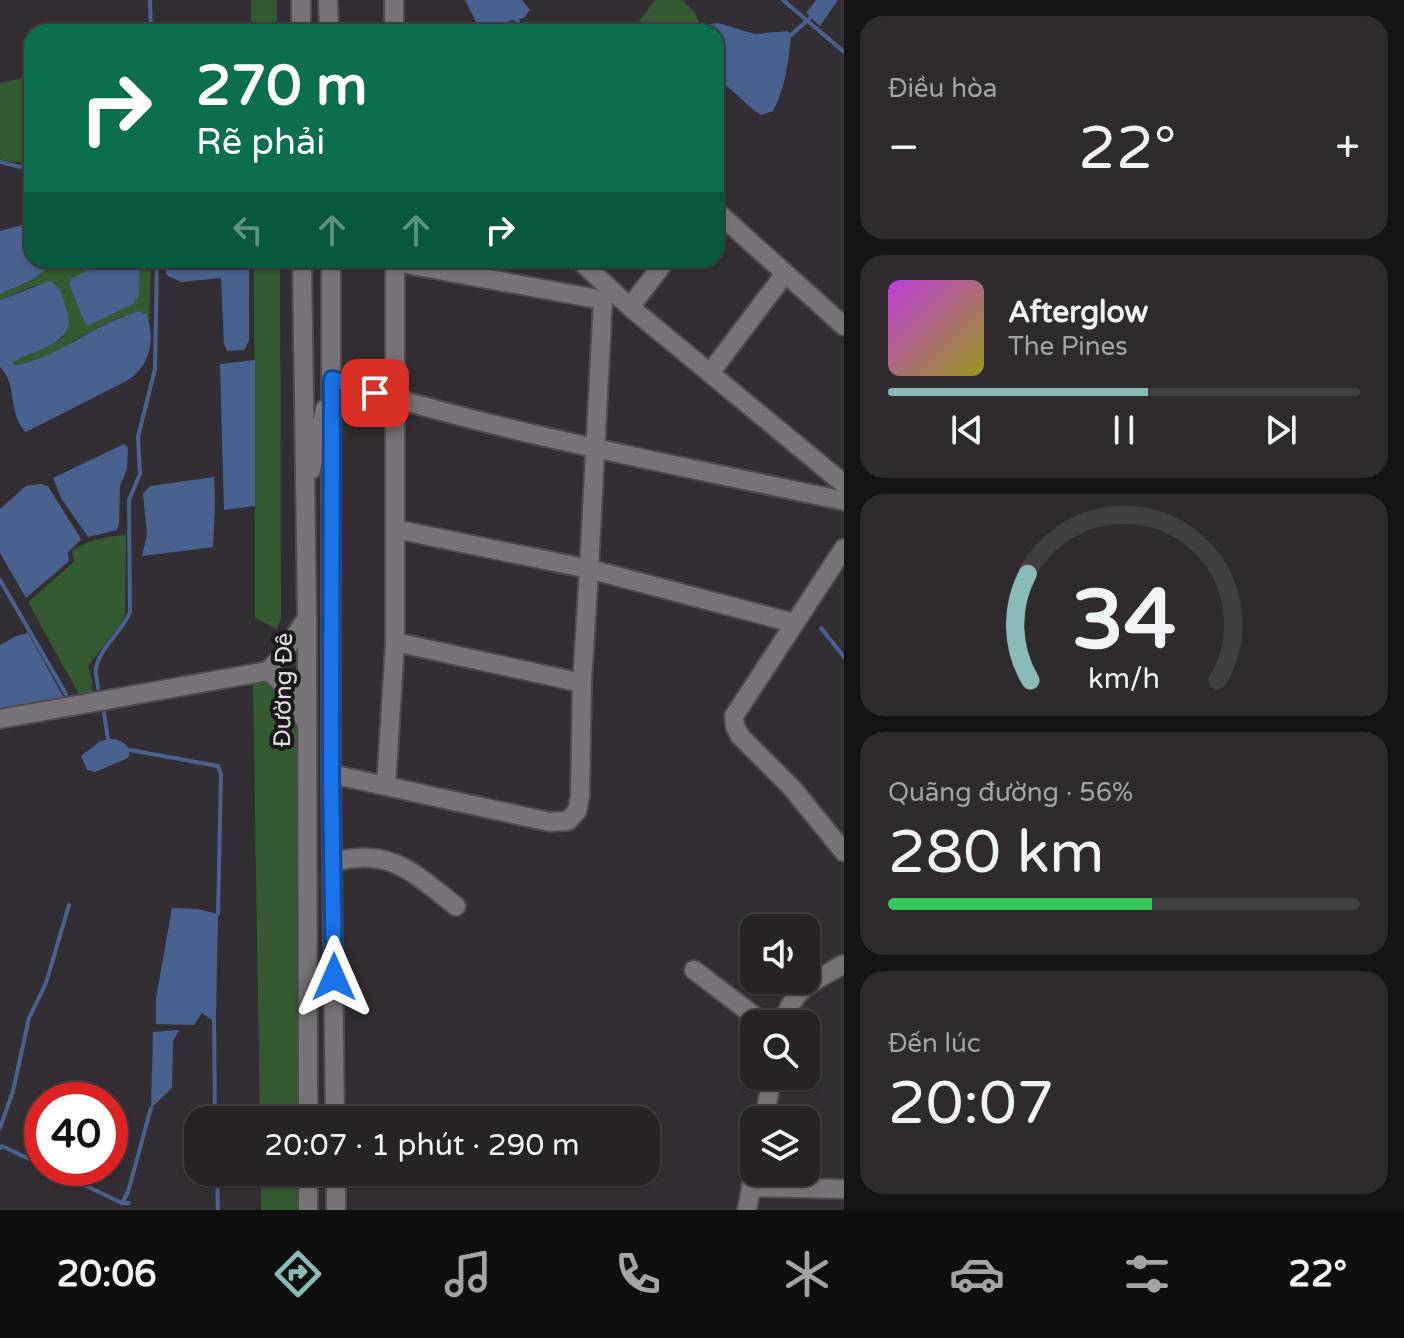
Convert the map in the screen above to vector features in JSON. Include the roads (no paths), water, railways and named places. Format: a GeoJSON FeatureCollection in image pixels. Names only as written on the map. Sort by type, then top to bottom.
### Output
{"type":"FeatureCollection","features":[{"type":"Feature","properties":{"kind":"street"},"geometry":{"type":"LineString","coordinates":[[301,0],[301,24]]}},
{"type":"Feature","properties":{"kind":"street"},"geometry":{"type":"LineString","coordinates":[[328,0],[329,24]]}},
{"type":"Feature","properties":{"kind":"street"},"geometry":{"type":"LineString","coordinates":[[394,0],[394,24]]}},
{"type":"Feature","properties":{"kind":"street"},"geometry":{"type":"LineString","coordinates":[[724,219],[844,326]]}},
{"type":"Feature","properties":{"kind":"street","name":"Đường Đê"},"geometry":{"type":"LineString","coordinates":[[302,268],[307,618],[308,1106]]}},
{"type":"Feature","properties":{"kind":"street","name":"Đường Đê"},"geometry":{"type":"LineString","coordinates":[[331,268],[331,774],[335,1106]]}},
{"type":"Feature","properties":{"kind":"street"},"geometry":{"type":"LineString","coordinates":[[386,786],[395,642],[395,268]]}},
{"type":"Feature","properties":{"kind":"street"},"geometry":{"type":"LineString","coordinates":[[438,268],[609,296],[630,307],[844,484]]}},
{"type":"Feature","properties":{"kind":"street"},"geometry":{"type":"LineString","coordinates":[[331,774],[550,822],[568,821],[577,811],[593,447],[609,296],[586,268]]}},
{"type":"Feature","properties":{"kind":"street"},"geometry":{"type":"LineString","coordinates":[[630,307],[660,268]]}},
{"type":"Feature","properties":{"kind":"street"},"geometry":{"type":"LineString","coordinates":[[710,373],[784,275]]}},
{"type":"Feature","properties":{"kind":"street"},"geometry":{"type":"LineString","coordinates":[[304,503],[332,379],[397,400],[593,447],[844,501]]}},
{"type":"Feature","properties":{"kind":"street"},"geometry":{"type":"LineString","coordinates":[[395,529],[589,569],[794,623]]}},
{"type":"Feature","properties":{"kind":"street"},"geometry":{"type":"LineString","coordinates":[[844,548],[734,716],[740,736],[792,788],[844,852]]}},
{"type":"Feature","properties":{"kind":"street"},"geometry":{"type":"LineString","coordinates":[[0,719],[268,671],[307,618]]}},
{"type":"Feature","properties":{"kind":"street"},"geometry":{"type":"LineString","coordinates":[[395,642],[582,683]]}},
{"type":"Feature","properties":{"kind":"street"},"geometry":{"type":"LineString","coordinates":[[268,671],[283,683],[298,703],[306,723]]}},
{"type":"Feature","properties":{"kind":"street"},"geometry":{"type":"LineString","coordinates":[[334,862],[356,856],[373,856],[391,862],[456,906]]}},
{"type":"Feature","properties":{"kind":"street"},"geometry":{"type":"LineString","coordinates":[[788,1010],[796,994],[844,964]]}},
{"type":"Feature","properties":{"kind":"street"},"geometry":{"type":"LineString","coordinates":[[694,970],[747,1010]]}},
{"type":"Feature","properties":{"kind":"street"},"geometry":{"type":"LineString","coordinates":[[308,1186],[308,1210]]}},
{"type":"Feature","properties":{"kind":"street"},"geometry":{"type":"LineString","coordinates":[[336,1186],[336,1210]]}},
{"type":"Feature","properties":{"kind":"street"},"geometry":{"type":"LineString","coordinates":[[747,1210],[752,1186]]}},
{"type":"Feature","properties":{"kind":"street"},"geometry":{"type":"LineString","coordinates":[[817,1186],[844,1189]]}},
{"type":"Feature","properties":{"kind":"water"},"geometry":{"type":"Polygon","coordinates":[[[465,0],[522,0],[530,10],[524,18],[507,24],[477,24],[465,0]]]}},
{"type":"Feature","properties":{"kind":"water"},"geometry":{"type":"Polygon","coordinates":[[[816,0],[838,0],[820,26],[806,13],[816,0]]]}},
{"type":"Feature","properties":{"kind":"water"},"geometry":{"type":"Polygon","coordinates":[[[724,25],[755,34],[788,31],[791,35],[788,64],[773,111],[761,115],[724,84],[724,25]]]}},
{"type":"Feature","properties":{"kind":"water"},"geometry":{"type":"Polygon","coordinates":[[[22,225],[24,268],[48,268],[32,280],[0,294],[0,231],[22,225]]]}},
{"type":"Feature","properties":{"kind":"water"},"geometry":{"type":"Polygon","coordinates":[[[93,268],[140,268],[139,296],[133,304],[89,325],[85,323],[69,285],[70,279],[93,268]]]}},
{"type":"Feature","properties":{"kind":"water"},"geometry":{"type":"Polygon","coordinates":[[[166,268],[249,268],[249,341],[244,350],[227,351],[224,344],[221,278],[181,282],[166,275],[166,268]]]}},
{"type":"Feature","properties":{"kind":"water"},"geometry":{"type":"Polygon","coordinates":[[[50,281],[59,289],[63,299],[69,319],[67,329],[54,343],[13,362],[13,365],[47,355],[138,311],[146,314],[151,341],[142,366],[130,379],[26,432],[16,417],[9,382],[0,367],[0,300],[50,281]]]}},
{"type":"Feature","properties":{"kind":"water"},"geometry":{"type":"Polygon","coordinates":[[[255,360],[255,506],[224,510],[220,364],[255,360]]]}},
{"type":"Feature","properties":{"kind":"water"},"geometry":{"type":"Polygon","coordinates":[[[124,444],[128,448],[127,469],[120,486],[117,530],[88,537],[61,498],[53,478],[124,444]]]}},
{"type":"Feature","properties":{"kind":"water"},"geometry":{"type":"Polygon","coordinates":[[[214,477],[213,547],[142,556],[147,534],[143,494],[150,486],[214,477]]]}},
{"type":"Feature","properties":{"kind":"water"},"geometry":{"type":"Polygon","coordinates":[[[26,486],[48,486],[81,539],[68,552],[69,561],[26,598],[0,553],[0,509],[26,486]]]}},
{"type":"Feature","properties":{"kind":"water"},"geometry":{"type":"Polygon","coordinates":[[[28,633],[64,698],[0,709],[0,645],[28,633]]]}},
{"type":"Feature","properties":{"kind":"water"},"geometry":{"type":"Polygon","coordinates":[[[108,739],[126,744],[130,750],[128,758],[95,772],[87,770],[81,756],[108,739]]]}},
{"type":"Feature","properties":{"kind":"water"},"geometry":{"type":"Polygon","coordinates":[[[172,908],[218,914],[216,1016],[212,1020],[202,1013],[194,1025],[156,1024],[156,998],[172,908]]]}},
{"type":"Feature","properties":{"kind":"water"},"geometry":{"type":"Polygon","coordinates":[[[179,1030],[173,1041],[172,1088],[151,1108],[153,1032],[179,1030]]]}},
{"type":"Feature","properties":{"kind":"waterway"},"geometry":{"type":"LineString","coordinates":[[150,0],[151,24]]}},
{"type":"Feature","properties":{"kind":"waterway"},"geometry":{"type":"LineString","coordinates":[[783,0],[844,52]]}},
{"type":"Feature","properties":{"kind":"waterway"},"geometry":{"type":"LineString","coordinates":[[515,18],[520,24]]}},
{"type":"Feature","properties":{"kind":"waterway"},"geometry":{"type":"LineString","coordinates":[[791,35],[810,18]]}},
{"type":"Feature","properties":{"kind":"waterway"},"geometry":{"type":"LineString","coordinates":[[0,162],[24,165]]}},
{"type":"Feature","properties":{"kind":"waterway"},"geometry":{"type":"LineString","coordinates":[[98,688],[98,661],[130,612],[129,500],[140,474],[138,437],[155,369],[157,268]]}},
{"type":"Feature","properties":{"kind":"waterway"},"geometry":{"type":"LineString","coordinates":[[0,580],[66,694]]}},
{"type":"Feature","properties":{"kind":"waterway"},"geometry":{"type":"LineString","coordinates":[[821,628],[844,657]]}},
{"type":"Feature","properties":{"kind":"waterway"},"geometry":{"type":"LineString","coordinates":[[104,713],[108,739]]}},
{"type":"Feature","properties":{"kind":"waterway"},"geometry":{"type":"LineString","coordinates":[[130,750],[218,766],[221,774],[218,914]]}},
{"type":"Feature","properties":{"kind":"waterway"},"geometry":{"type":"LineString","coordinates":[[0,1128],[13,1091],[29,1018],[46,983],[69,905]]}},
{"type":"Feature","properties":{"kind":"waterway"},"geometry":{"type":"LineString","coordinates":[[214,1018],[215,1106]]}},
{"type":"Feature","properties":{"kind":"waterway"},"geometry":{"type":"LineString","coordinates":[[122,1203],[128,1192],[151,1108]]}},
{"type":"Feature","properties":{"kind":"waterway"},"geometry":{"type":"LineString","coordinates":[[0,1148],[2,1146],[24,1156]]}},
{"type":"Feature","properties":{"kind":"waterway"},"geometry":{"type":"LineString","coordinates":[[87,1186],[122,1203],[129,1203]]}},
{"type":"Feature","properties":{"kind":"waterway"},"geometry":{"type":"LineString","coordinates":[[217,1186],[218,1210]]}}]}
